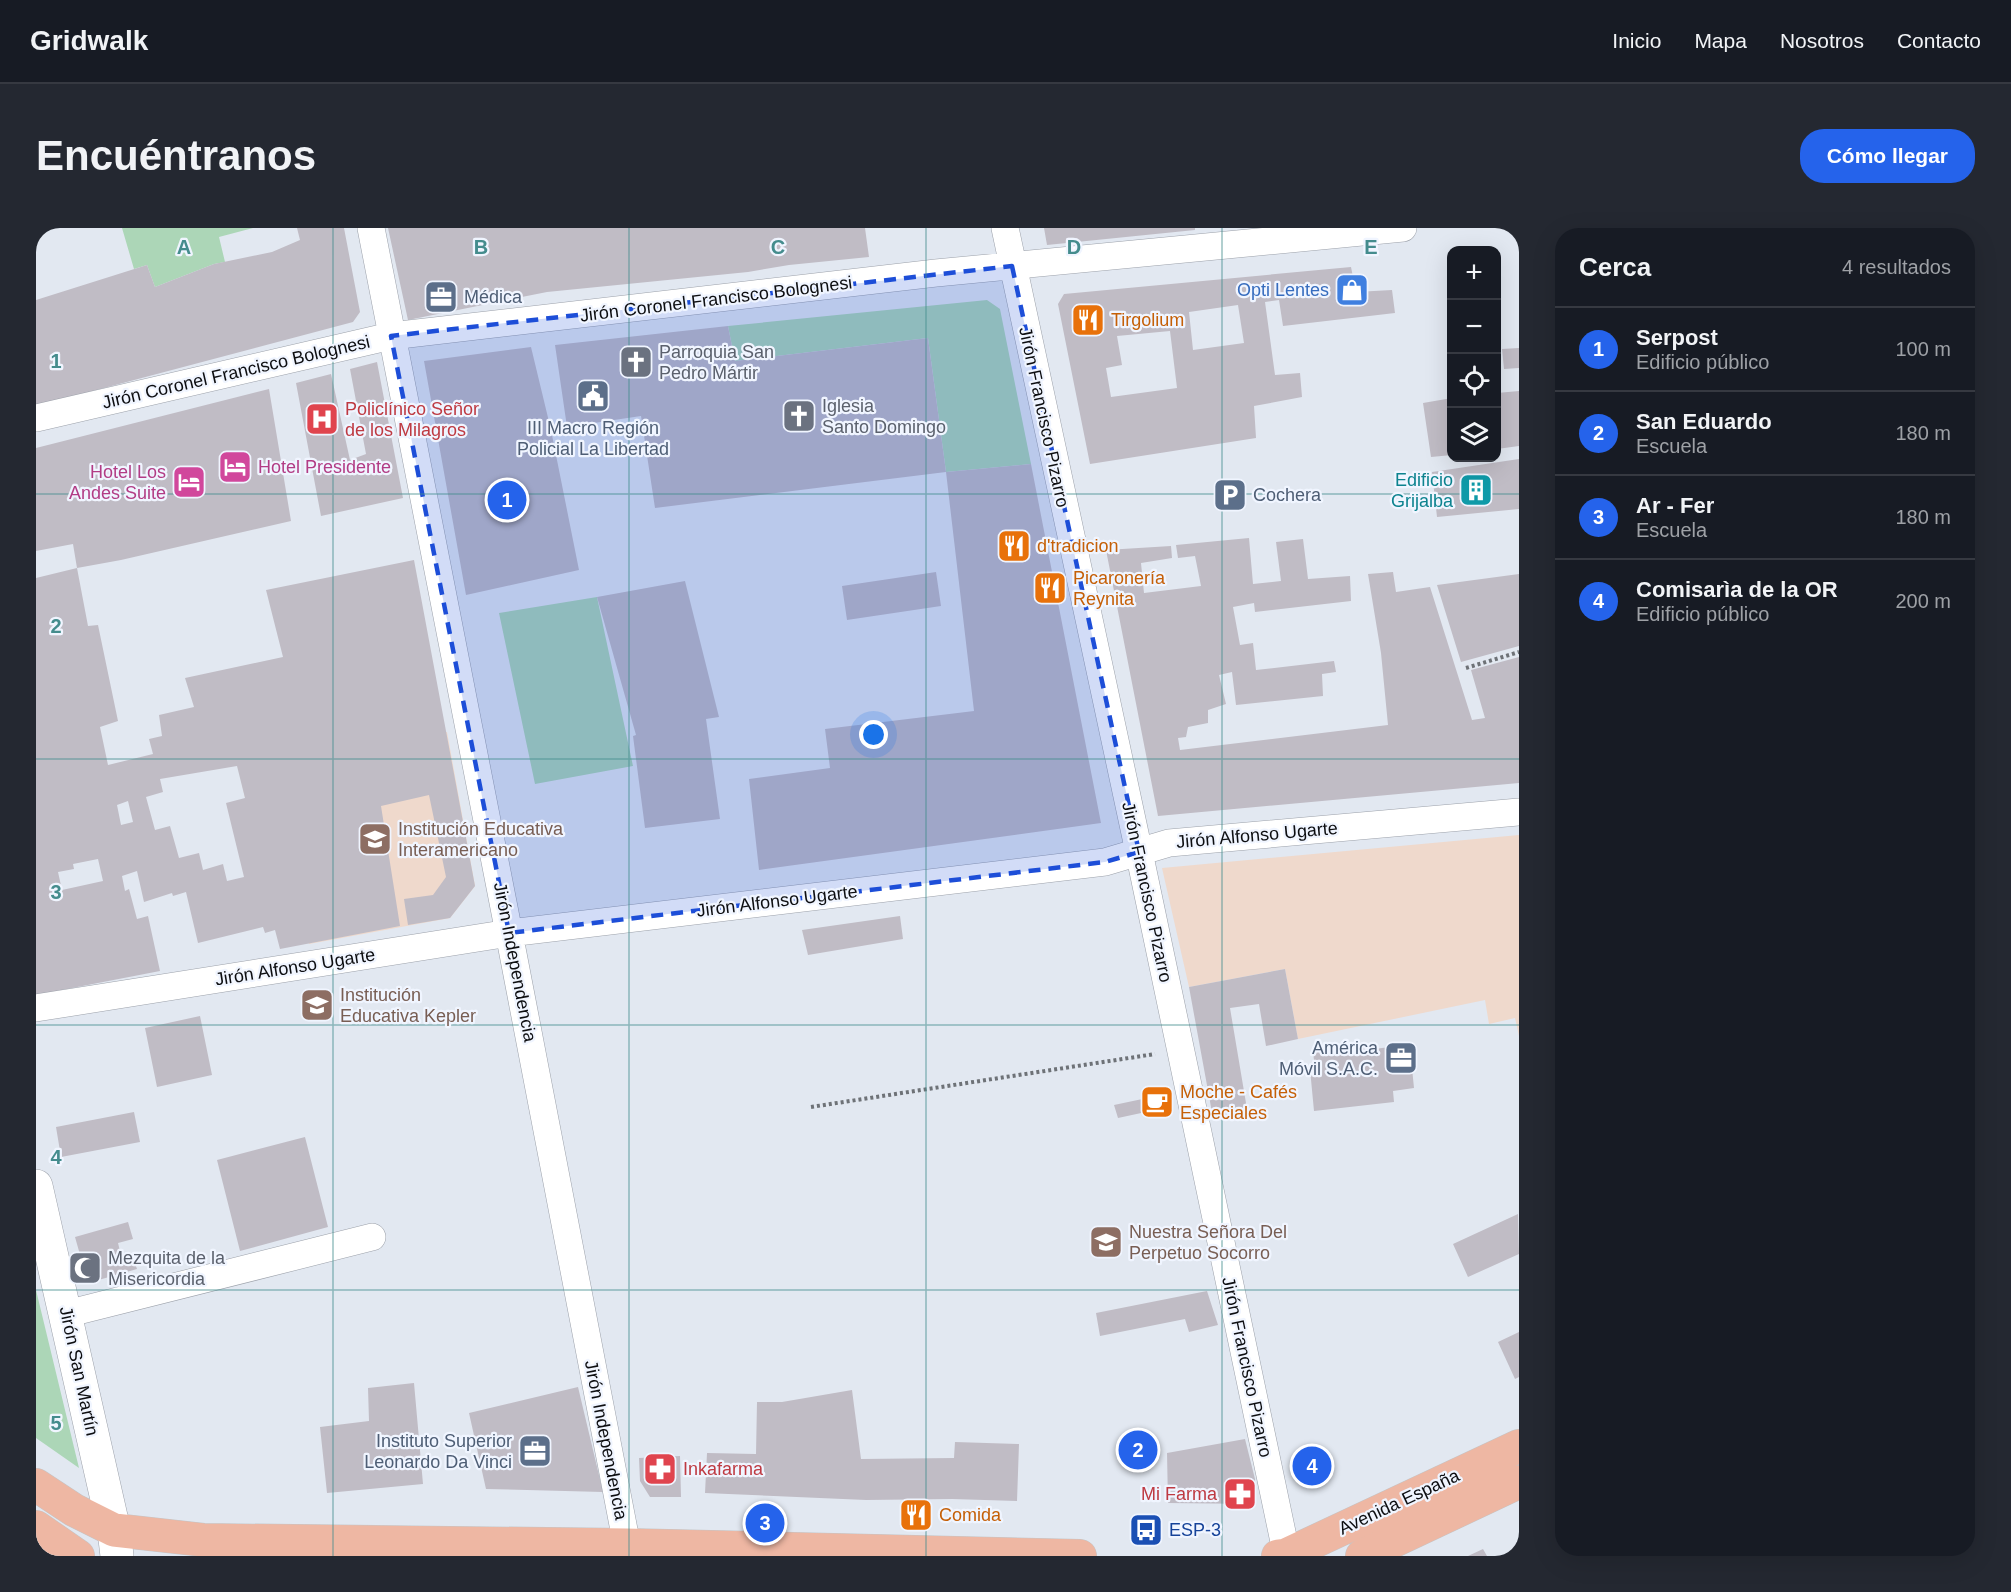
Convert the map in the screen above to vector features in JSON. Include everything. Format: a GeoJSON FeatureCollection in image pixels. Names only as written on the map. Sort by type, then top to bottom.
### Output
{"type":"FeatureCollection","features":[{"type":"Feature","properties":{"kind":"main road","name":"Avenida España"},"geometry":{"type":"LineString","coordinates":[[1284,1556],[1519,1446]]}},
{"type":"Feature","properties":{"kind":"main road","name":"Avenida España"},"geometry":{"type":"LineString","coordinates":[[1362,1556],[1519,1482]]}},
{"type":"Feature","properties":{"kind":"main road"},"geometry":{"type":"LineString","coordinates":[[36,1485],[74,1510],[115,1543],[203,1540],[627,1550],[1080,1556]]}},
{"type":"Feature","properties":{"kind":"main road"},"geometry":{"type":"LineString","coordinates":[[36,1527],[78,1556]]}},
{"type":"Feature","properties":{"kind":"street","name":"Jirón Independencia"},"geometry":{"type":"LineString","coordinates":[[371,228],[627,1550]]}},
{"type":"Feature","properties":{"kind":"street","name":"Jirón Francisco Pizarro"},"geometry":{"type":"LineString","coordinates":[[1005,228],[1139,852],[1284,1556]]}},
{"type":"Feature","properties":{"kind":"street","name":"Jirón Coronel Francisco Bolognesi"},"geometry":{"type":"LineString","coordinates":[[36,418],[391,336],[936,273],[1403,228]]}},
{"type":"Feature","properties":{"kind":"street","name":"Jirón Alfonso Ugarte"},"geometry":{"type":"LineString","coordinates":[[36,1008],[509,933],[1105,862],[1168,843],[1519,812]]}},
{"type":"Feature","properties":{"kind":"street","name":"Jirón San Martín"},"geometry":{"type":"LineString","coordinates":[[36,1186],[115,1543]]}},
{"type":"Feature","properties":{"kind":"street"},"geometry":{"type":"LineString","coordinates":[[66,1314],[372,1237]]}},
{"type":"Feature","properties":{"kind":"path"},"geometry":{"type":"LineString","coordinates":[[1466,668],[1519,652]]}},
{"type":"Feature","properties":{"kind":"path"},"geometry":{"type":"LineString","coordinates":[[811,1107],[1159,1053]]}},
{"type":"Feature","properties":{"kind":"highlighted area"},"geometry":{"type":"Polygon","coordinates":[[[1012,266],[1139,852],[1105,862],[509,933],[391,336],[1012,266]]]}},
{"type":"Feature","properties":{"kind":"shaded area","name":"Institución Educativa Interamericano"},"geometry":{"type":"Polygon","coordinates":[[[447,732],[475,886],[450,918],[309,944],[284,837],[255,842],[240,775],[447,732]]]}},
{"type":"Feature","properties":{"kind":"shaded area"},"geometry":{"type":"Polygon","coordinates":[[[1519,835],[1519,1036],[1515,1018],[1489,1024],[1485,1000],[1298,1039],[1285,969],[1189,987],[1162,868],[1519,835]]]}},
{"type":"Feature","properties":{"kind":"green space"},"geometry":{"type":"Polygon","coordinates":[[[122,228],[253,228],[219,237],[225,262],[214,264],[155,287],[147,265],[134,269],[122,228]]]}},
{"type":"Feature","properties":{"kind":"green space"},"geometry":{"type":"Polygon","coordinates":[[[987,300],[1000,309],[1031,464],[946,472],[928,338],[735,361],[728,326],[987,300]]]}},
{"type":"Feature","properties":{"kind":"green space"},"geometry":{"type":"Polygon","coordinates":[[[597,597],[633,766],[535,784],[499,613],[597,597]]]}},
{"type":"Feature","properties":{"kind":"green space"},"geometry":{"type":"Polygon","coordinates":[[[36,1290],[79,1468],[36,1438],[36,1290]]]}},
{"type":"Feature","properties":{"kind":"building"},"geometry":{"type":"Polygon","coordinates":[[[297,228],[344,228],[360,312],[353,322],[36,406],[36,300],[147,265],[155,287],[214,264],[272,252],[300,240],[297,228]]]}},
{"type":"Feature","properties":{"kind":"building"},"geometry":{"type":"Polygon","coordinates":[[[388,228],[865,228],[869,257],[789,265],[748,272],[547,292],[408,320],[388,228]]]}},
{"type":"Feature","properties":{"kind":"building"},"geometry":{"type":"Polygon","coordinates":[[[1044,228],[1195,228],[1195,230],[1047,245],[1044,228]]]}},
{"type":"Feature","properties":{"kind":"building"},"geometry":{"type":"Polygon","coordinates":[[[1351,267],[1356,292],[1392,290],[1395,313],[1283,326],[1279,300],[1265,302],[1275,375],[1300,373],[1302,397],[1254,406],[1256,438],[1090,464],[1058,304],[1064,294],[1351,267]],[[1238,305],[1189,312],[1193,350],[1244,343],[1238,305]],[[1170,331],[1117,336],[1122,365],[1106,368],[1111,397],[1177,388],[1170,331]]]}},
{"type":"Feature","properties":{"kind":"building","name":"Iglesia Santo Domingo"},"geometry":{"type":"Polygon","coordinates":[[[728,326],[735,361],[928,338],[946,472],[655,508],[641,416],[567,427],[555,345],[728,326]]]}},
{"type":"Feature","properties":{"kind":"building"},"geometry":{"type":"Polygon","coordinates":[[[531,347],[551,430],[579,570],[466,595],[424,361],[531,347]]]}},
{"type":"Feature","properties":{"kind":"building"},"geometry":{"type":"Polygon","coordinates":[[[1519,348],[1519,368],[1504,369],[1502,349],[1519,348]]]}},
{"type":"Feature","properties":{"kind":"building","name":"Policlínico Señor de los Milagros"},"geometry":{"type":"Polygon","coordinates":[[[377,362],[403,498],[321,516],[296,383],[331,374],[350,460],[366,454],[350,369],[377,362]]]}},
{"type":"Feature","properties":{"kind":"building"},"geometry":{"type":"Polygon","coordinates":[[[269,389],[291,521],[77,568],[73,544],[36,551],[36,448],[269,389]]]}},
{"type":"Feature","properties":{"kind":"building","name":"Edificio Grijalba"},"geometry":{"type":"Polygon","coordinates":[[[1519,391],[1519,446],[1501,448],[1501,393],[1519,391]]]}},
{"type":"Feature","properties":{"kind":"building","name":"Edificio Grijalba"},"geometry":{"type":"Polygon","coordinates":[[[1447,399],[1447,455],[1431,457],[1423,403],[1447,399]]]}},
{"type":"Feature","properties":{"kind":"building","name":"Edificio Grijalba"},"geometry":{"type":"Polygon","coordinates":[[[1519,459],[1519,509],[1437,517],[1432,472],[1519,459]]]}},
{"type":"Feature","properties":{"kind":"building"},"geometry":{"type":"Polygon","coordinates":[[[1031,464],[1101,823],[759,870],[749,779],[830,768],[825,729],[974,711],[946,472],[1031,464]]]}},
{"type":"Feature","properties":{"kind":"building"},"geometry":{"type":"Polygon","coordinates":[[[1249,538],[1253,584],[1281,581],[1276,542],[1303,539],[1308,579],[1350,576],[1351,601],[1255,612],[1254,603],[1233,607],[1240,645],[1253,643],[1256,670],[1334,661],[1336,672],[1322,674],[1323,696],[1236,705],[1232,672],[1219,675],[1226,704],[1208,710],[1208,723],[1188,727],[1186,737],[1178,738],[1180,750],[1388,725],[1381,653],[1368,574],[1393,572],[1396,592],[1430,587],[1472,720],[1485,718],[1471,670],[1519,657],[1519,783],[1158,816],[1106,550],[1171,546],[1172,558],[1141,563],[1144,593],[1201,586],[1195,556],[1178,558],[1176,545],[1249,538]]]}},
{"type":"Feature","properties":{"kind":"building"},"geometry":{"type":"Polygon","coordinates":[[[414,560],[475,886],[450,918],[408,925],[404,899],[433,895],[446,877],[429,795],[381,806],[400,926],[280,949],[275,930],[265,933],[263,927],[198,943],[186,892],[173,896],[172,893],[144,902],[137,871],[122,876],[125,891],[129,889],[137,919],[148,916],[160,971],[36,995],[36,578],[77,568],[88,626],[98,625],[118,721],[100,727],[108,765],[153,754],[149,739],[162,736],[159,715],[194,707],[185,678],[283,657],[266,590],[414,560]],[[237,766],[160,779],[163,792],[146,797],[155,830],[170,826],[179,858],[199,853],[203,870],[223,864],[227,881],[244,877],[226,803],[245,798],[237,766]],[[128,801],[117,805],[121,825],[133,822],[128,801]],[[98,859],[73,864],[74,869],[58,872],[62,890],[103,881],[98,859]]]}},
{"type":"Feature","properties":{"kind":"building"},"geometry":{"type":"Polygon","coordinates":[[[936,572],[941,606],[847,620],[842,586],[936,572]]]}},
{"type":"Feature","properties":{"kind":"building"},"geometry":{"type":"Polygon","coordinates":[[[1519,574],[1519,646],[1461,662],[1437,585],[1519,574]]]}},
{"type":"Feature","properties":{"kind":"building"},"geometry":{"type":"Polygon","coordinates":[[[685,581],[719,717],[706,719],[720,819],[645,828],[633,736],[636,735],[597,597],[685,581]]]}},
{"type":"Feature","properties":{"kind":"building"},"geometry":{"type":"Polygon","coordinates":[[[900,916],[903,939],[808,955],[802,930],[900,916]]]}},
{"type":"Feature","properties":{"kind":"building"},"geometry":{"type":"Polygon","coordinates":[[[1285,969],[1298,1039],[1266,1046],[1259,1004],[1230,1008],[1248,1115],[1213,1118],[1189,987],[1285,969]]]}},
{"type":"Feature","properties":{"kind":"building"},"geometry":{"type":"Polygon","coordinates":[[[200,1016],[212,1075],[157,1087],[145,1028],[200,1016]]]}},
{"type":"Feature","properties":{"kind":"building"},"geometry":{"type":"Polygon","coordinates":[[[1374,1044],[1374,1049],[1414,1044],[1417,1067],[1412,1068],[1414,1088],[1393,1091],[1394,1102],[1314,1111],[1310,1069],[1315,1069],[1313,1051],[1374,1044]]]}},
{"type":"Feature","properties":{"kind":"building"},"geometry":{"type":"Polygon","coordinates":[[[1166,1094],[1169,1107],[1118,1118],[1114,1105],[1166,1094]]]}},
{"type":"Feature","properties":{"kind":"building"},"geometry":{"type":"Polygon","coordinates":[[[134,1112],[140,1142],[61,1157],[56,1127],[134,1112]]]}},
{"type":"Feature","properties":{"kind":"building"},"geometry":{"type":"Polygon","coordinates":[[[305,1137],[328,1227],[240,1251],[217,1160],[305,1137]]]}},
{"type":"Feature","properties":{"kind":"building"},"geometry":{"type":"Polygon","coordinates":[[[1518,1214],[1519,1254],[1468,1277],[1453,1244],[1518,1214]]]}},
{"type":"Feature","properties":{"kind":"building"},"geometry":{"type":"Polygon","coordinates":[[[128,1222],[133,1239],[118,1243],[121,1255],[131,1252],[137,1269],[88,1283],[75,1237],[128,1222]]]}},
{"type":"Feature","properties":{"kind":"building"},"geometry":{"type":"Polygon","coordinates":[[[1207,1291],[1218,1325],[1189,1332],[1185,1319],[1100,1336],[1096,1313],[1207,1291]]]}},
{"type":"Feature","properties":{"kind":"building"},"geometry":{"type":"Polygon","coordinates":[[[1519,1332],[1519,1377],[1515,1379],[1498,1342],[1519,1332]]]}},
{"type":"Feature","properties":{"kind":"building"},"geometry":{"type":"Polygon","coordinates":[[[414,1383],[423,1484],[327,1493],[320,1427],[369,1421],[368,1388],[414,1383]]]}},
{"type":"Feature","properties":{"kind":"building","name":"Instituto Superior Leonardo Da Vinci"},"geometry":{"type":"Polygon","coordinates":[[[578,1387],[603,1492],[486,1489],[469,1413],[578,1387]]]}},
{"type":"Feature","properties":{"kind":"building"},"geometry":{"type":"Polygon","coordinates":[[[852,1390],[861,1459],[954,1458],[955,1442],[1019,1444],[1017,1501],[866,1500],[705,1493],[707,1453],[756,1454],[757,1402],[782,1402],[852,1390]]]}},
{"type":"Feature","properties":{"kind":"building"},"geometry":{"type":"Polygon","coordinates":[[[1245,1439],[1255,1479],[1255,1504],[1168,1503],[1167,1453],[1245,1439]]]}},
{"type":"Feature","properties":{"kind":"building","name":"Inkafarma"},"geometry":{"type":"Polygon","coordinates":[[[680,1456],[681,1497],[650,1497],[640,1481],[639,1458],[680,1456]]]}},
{"type":"Feature","properties":{"kind":"building"},"geometry":{"type":"Polygon","coordinates":[[[1483,1549],[1487,1556],[1468,1556],[1483,1549]]]}},
{"type":"Feature","properties":{"kind":"place","name":"Opti Lentes"},"geometry":{"type":"Point","coordinates":[1352,290]}},
{"type":"Feature","properties":{"kind":"place","name":"Médica"},"geometry":{"type":"Point","coordinates":[441,297]}},
{"type":"Feature","properties":{"kind":"place","name":"Tirgolium"},"geometry":{"type":"Point","coordinates":[1088,320]}},
{"type":"Feature","properties":{"kind":"place","name":"Parroquia San Pedro Mártir"},"geometry":{"type":"Point","coordinates":[636,362]}},
{"type":"Feature","properties":{"kind":"place","name":"III Macro Región Policial La Libertad"},"geometry":{"type":"Point","coordinates":[593,396]}},
{"type":"Feature","properties":{"kind":"place","name":"Iglesia Santo Domingo"},"geometry":{"type":"Point","coordinates":[799,416]}},
{"type":"Feature","properties":{"kind":"place","name":"Policlínico Señor de los Milagros"},"geometry":{"type":"Point","coordinates":[322,419]}},
{"type":"Feature","properties":{"kind":"place","name":"Hotel Presidente"},"geometry":{"type":"Point","coordinates":[235,467]}},
{"type":"Feature","properties":{"kind":"place","name":"Hotel Los Andes Suite"},"geometry":{"type":"Point","coordinates":[189,482]}},
{"type":"Feature","properties":{"kind":"place","name":"Edificio Grijalba"},"geometry":{"type":"Point","coordinates":[1476,490]}},
{"type":"Feature","properties":{"kind":"place","name":"Cochera"},"geometry":{"type":"Point","coordinates":[1230,495]}},
{"type":"Feature","properties":{"kind":"place","name":"Serpost"},"geometry":{"type":"Point","coordinates":[507,500]}},
{"type":"Feature","properties":{"kind":"place","name":"d'tradicion"},"geometry":{"type":"Point","coordinates":[1014,546]}},
{"type":"Feature","properties":{"kind":"place","name":"Picaronería Reynita"},"geometry":{"type":"Point","coordinates":[1050,588]}},
{"type":"Feature","properties":{"kind":"place","name":"Institución Educativa Interamericano"},"geometry":{"type":"Point","coordinates":[375,839]}},
{"type":"Feature","properties":{"kind":"place","name":"Institución Educativa Kepler"},"geometry":{"type":"Point","coordinates":[317,1005]}},
{"type":"Feature","properties":{"kind":"place","name":"América Móvil S.A.C."},"geometry":{"type":"Point","coordinates":[1401,1058]}},
{"type":"Feature","properties":{"kind":"place","name":"Moche - Cafés Especiales"},"geometry":{"type":"Point","coordinates":[1157,1102]}},
{"type":"Feature","properties":{"kind":"place","name":"Nuestra Señora Del Perpetuo Socorro"},"geometry":{"type":"Point","coordinates":[1106,1242]}},
{"type":"Feature","properties":{"kind":"place","name":"Mezquita de la Misericordia"},"geometry":{"type":"Point","coordinates":[85,1268]}},
{"type":"Feature","properties":{"kind":"place","name":"San Eduardo"},"geometry":{"type":"Point","coordinates":[1138,1450]}},
{"type":"Feature","properties":{"kind":"place","name":"Instituto Superior Leonardo Da Vinci"},"geometry":{"type":"Point","coordinates":[535,1451]}},
{"type":"Feature","properties":{"kind":"place","name":"Comisarìa de la OR"},"geometry":{"type":"Point","coordinates":[1312,1466]}},
{"type":"Feature","properties":{"kind":"place","name":"Inkafarma"},"geometry":{"type":"Point","coordinates":[660,1469]}},
{"type":"Feature","properties":{"kind":"place","name":"Mi Farma"},"geometry":{"type":"Point","coordinates":[1240,1494]}},
{"type":"Feature","properties":{"kind":"place","name":"Comida"},"geometry":{"type":"Point","coordinates":[916,1515]}},
{"type":"Feature","properties":{"kind":"place","name":"Ar - Fer"},"geometry":{"type":"Point","coordinates":[765,1523]}},
{"type":"Feature","properties":{"kind":"place","name":"ESP-3"},"geometry":{"type":"Point","coordinates":[1146,1530]}}]}
